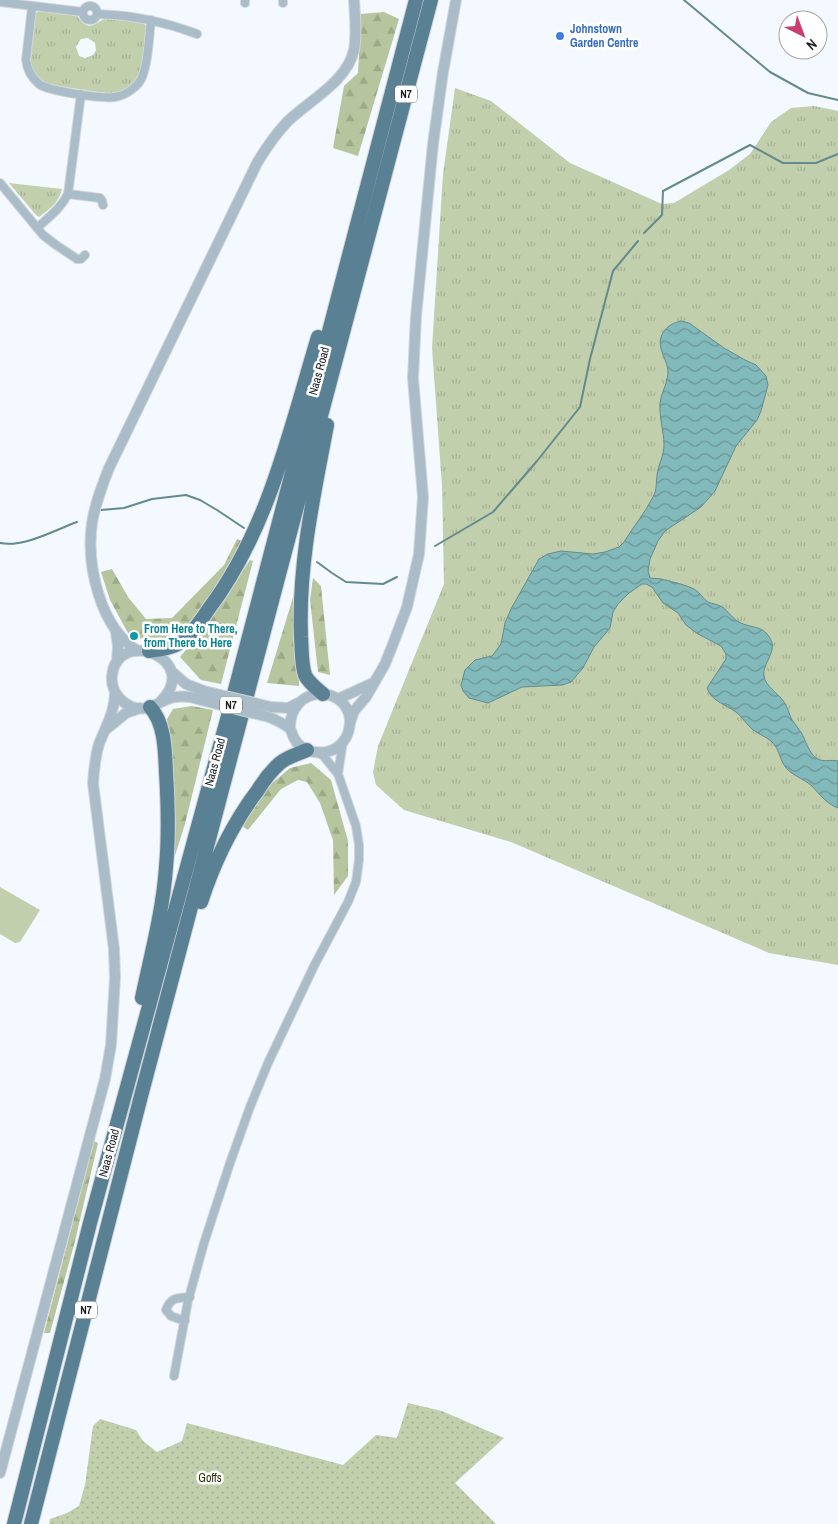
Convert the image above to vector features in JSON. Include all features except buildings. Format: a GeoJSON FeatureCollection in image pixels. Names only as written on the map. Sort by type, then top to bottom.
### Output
{"type":"FeatureCollection","features":[{"type":"Feature","properties":{"kind":"highway","name":"Naas Road"},"geometry":{"type":"LineString","coordinates":[[14,1524],[90,1223],[228,714],[416,0]]}},
{"type":"Feature","properties":{"kind":"highway","name":"Naas Road"},"geometry":{"type":"LineString","coordinates":[[31,1524],[141,1096],[431,0]]}},
{"type":"Feature","properties":{"kind":"highway","name":"N7"},"geometry":{"type":"LineString","coordinates":[[144,651],[175,645],[184,640],[224,588],[242,557],[265,507],[273,484],[349,236],[367,186]]}},
{"type":"Feature","properties":{"kind":"highway","name":"N7"},"geometry":{"type":"LineString","coordinates":[[323,694],[305,676],[302,661],[301,591],[305,552],[334,393],[381,189]]}},
{"type":"Feature","properties":{"kind":"highway","name":"N7"},"geometry":{"type":"LineString","coordinates":[[90,1223],[133,1041],[161,906],[166,869],[168,816],[165,754],[161,726],[150,706]]}},
{"type":"Feature","properties":{"kind":"highway","name":"N7"},"geometry":{"type":"LineString","coordinates":[[141,1096],[176,989],[190,935],[207,885],[224,845],[242,812],[270,772],[281,762],[314,752]]}},
{"type":"Feature","properties":{"kind":"street"},"geometry":{"type":"LineString","coordinates":[[0,1473],[105,1079],[111,1045],[115,1000],[114,950],[93,783],[99,745],[114,705],[112,677],[117,662],[118,646],[116,632],[104,607],[93,568],[91,551],[92,522],[96,504],[114,459],[226,226],[266,148],[288,121],[339,77],[349,62],[354,51],[355,40],[354,0]]}},
{"type":"Feature","properties":{"kind":"street"},"geometry":{"type":"LineString","coordinates":[[314,752],[333,750],[343,741],[349,730],[354,711],[366,698],[374,683],[394,644],[407,607],[419,554],[423,497],[414,378],[416,316],[433,144],[456,0]]}},
{"type":"Feature","properties":{"kind":"street"},"geometry":{"type":"LineString","coordinates":[[0,2],[83,12]]}},
{"type":"Feature","properties":{"kind":"street"},"geometry":{"type":"LineString","coordinates":[[91,3],[97,14],[95,18],[90,20],[84,17],[84,8],[91,3]]}},
{"type":"Feature","properties":{"kind":"street"},"geometry":{"type":"LineString","coordinates":[[32,7],[26,60],[27,68],[38,84],[46,88],[114,98],[124,94],[139,83],[144,74],[151,20]]}},
{"type":"Feature","properties":{"kind":"street"},"geometry":{"type":"LineString","coordinates":[[97,14],[151,20],[177,26],[197,34]]}},
{"type":"Feature","properties":{"kind":"street"},"geometry":{"type":"LineString","coordinates":[[37,228],[57,210],[68,194],[81,94]]}},
{"type":"Feature","properties":{"kind":"street"},"geometry":{"type":"LineString","coordinates":[[0,183],[37,228],[56,245],[77,258],[81,259],[85,254]]}},
{"type":"Feature","properties":{"kind":"street"},"geometry":{"type":"LineString","coordinates":[[68,194],[100,198],[103,206]]}},
{"type":"Feature","properties":{"kind":"street"},"geometry":{"type":"LineString","coordinates":[[116,632],[131,646],[164,661],[171,671],[203,695]]}},
{"type":"Feature","properties":{"kind":"street"},"geometry":{"type":"LineString","coordinates":[[117,662],[123,656],[144,651]]}},
{"type":"Feature","properties":{"kind":"street"},"geometry":{"type":"LineString","coordinates":[[114,692],[125,703],[150,706],[169,691],[172,678],[171,671]]}},
{"type":"Feature","properties":{"kind":"street"},"geometry":{"type":"LineString","coordinates":[[338,699],[374,683]]}},
{"type":"Feature","properties":{"kind":"street"},"geometry":{"type":"LineString","coordinates":[[105,731],[126,714],[174,697],[203,695],[270,712],[288,708],[309,696],[323,694],[338,699],[347,710],[350,723]]}},
{"type":"Feature","properties":{"kind":"street"},"geometry":{"type":"LineString","coordinates":[[299,702],[291,715],[290,729],[296,742],[314,752],[338,774]]}},
{"type":"Feature","properties":{"kind":"street"},"geometry":{"type":"LineString","coordinates":[[270,712],[277,720],[290,729]]}},
{"type":"Feature","properties":{"kind":"street"},"geometry":{"type":"LineString","coordinates":[[174,1376],[190,1297],[204,1243],[257,1089],[314,966],[348,902],[356,882],[359,845],[356,826],[338,774],[343,741]]}},
{"type":"Feature","properties":{"kind":"street"},"geometry":{"type":"LineString","coordinates":[[185,1321],[171,1316],[166,1310],[169,1303],[176,1298],[190,1297]]}},
{"type":"Feature","properties":{"kind":"green space"},"geometry":{"type":"Polygon","coordinates":[[[39,11],[77,16],[88,26],[94,25],[106,18],[143,23],[146,26],[143,58],[137,78],[132,85],[123,91],[112,94],[44,84],[34,74],[30,58],[36,13],[39,11]],[[88,38],[81,39],[76,47],[79,56],[85,58],[93,55],[96,50],[95,43],[88,38]]]}},
{"type":"Feature","properties":{"kind":"green space"},"geometry":{"type":"Polygon","coordinates":[[[384,12],[399,19],[358,156],[333,148],[344,86],[358,73],[361,14],[384,12]]]}},
{"type":"Feature","properties":{"kind":"green space"},"geometry":{"type":"Polygon","coordinates":[[[455,88],[491,101],[570,163],[662,204],[674,203],[729,170],[750,154],[771,122],[791,108],[814,106],[838,111],[838,965],[769,953],[511,842],[404,810],[376,785],[373,772],[378,746],[444,584],[442,486],[432,348],[443,174],[455,88]]]}},
{"type":"Feature","properties":{"kind":"green space"},"geometry":{"type":"Polygon","coordinates":[[[9,183],[62,189],[56,201],[39,217],[9,183]]]}},
{"type":"Feature","properties":{"kind":"green space"},"geometry":{"type":"Polygon","coordinates":[[[237,539],[245,542],[209,603],[177,641],[145,640],[128,633],[110,600],[101,572],[112,569],[128,597],[146,619],[172,618],[224,565],[237,539]]]}},
{"type":"Feature","properties":{"kind":"green space"},"geometry":{"type":"Polygon","coordinates":[[[250,560],[253,561],[221,684],[201,680],[180,657],[210,621],[250,560]]]}},
{"type":"Feature","properties":{"kind":"green space"},"geometry":{"type":"Polygon","coordinates":[[[313,578],[321,586],[330,675],[318,672],[310,600],[313,578]]]}},
{"type":"Feature","properties":{"kind":"green space"},"geometry":{"type":"Polygon","coordinates":[[[298,581],[299,686],[267,683],[298,581]]]}},
{"type":"Feature","properties":{"kind":"green space"},"geometry":{"type":"Polygon","coordinates":[[[192,706],[213,710],[185,824],[171,868],[172,754],[167,719],[173,709],[192,706]]]}},
{"type":"Feature","properties":{"kind":"green space"},"geometry":{"type":"Polygon","coordinates":[[[311,763],[331,780],[348,841],[348,876],[334,895],[333,840],[320,803],[307,782],[298,780],[281,789],[248,830],[242,826],[270,785],[290,768],[311,763]]]}},
{"type":"Feature","properties":{"kind":"green space"},"geometry":{"type":"Polygon","coordinates":[[[0,887],[40,910],[20,942],[15,943],[0,934],[0,887]]]}},
{"type":"Feature","properties":{"kind":"green space"},"geometry":{"type":"Polygon","coordinates":[[[94,1141],[98,1143],[75,1241],[50,1333],[44,1333],[94,1141]]]}},
{"type":"Feature","properties":{"kind":"green space","name":"Goffs"},"geometry":{"type":"Polygon","coordinates":[[[408,1403],[442,1411],[504,1438],[455,1483],[496,1524],[49,1524],[50,1519],[79,1506],[85,1485],[93,1426],[100,1419],[136,1430],[143,1441],[157,1452],[182,1441],[187,1423],[343,1465],[376,1435],[397,1438],[408,1403]]]}},
{"type":"Feature","properties":{"kind":"water"},"geometry":{"type":"Polygon","coordinates":[[[681,321],[689,323],[724,348],[756,365],[766,376],[768,385],[757,420],[736,446],[715,491],[701,507],[665,531],[658,541],[650,559],[648,571],[650,578],[682,584],[694,589],[708,602],[722,607],[737,621],[761,629],[768,635],[771,640],[772,649],[765,667],[765,680],[787,706],[792,720],[801,732],[813,755],[821,760],[838,761],[838,808],[827,802],[812,786],[787,768],[771,741],[752,729],[736,712],[712,696],[707,688],[726,659],[726,654],[721,646],[698,634],[686,625],[678,613],[663,603],[652,587],[646,584],[642,584],[629,593],[618,604],[613,612],[610,628],[594,647],[583,668],[571,682],[562,685],[522,687],[488,703],[469,698],[461,685],[465,670],[475,660],[492,656],[501,644],[505,623],[511,609],[539,559],[548,554],[561,551],[593,554],[619,547],[646,509],[655,492],[664,449],[660,403],[668,369],[660,342],[664,331],[669,326],[681,321]]]}},
{"type":"Feature","properties":{"kind":"waterway"},"geometry":{"type":"LineString","coordinates":[[684,0],[770,72],[808,93],[838,100]]}},
{"type":"Feature","properties":{"kind":"waterway"},"geometry":{"type":"LineString","coordinates":[[644,233],[662,215],[663,191],[750,145],[783,163],[816,163],[838,154]]}},
{"type":"Feature","properties":{"kind":"waterway"},"geometry":{"type":"LineString","coordinates":[[435,546],[493,512],[580,407],[590,359],[613,271],[638,241]]}},
{"type":"Feature","properties":{"kind":"waterway"},"geometry":{"type":"LineString","coordinates":[[101,510],[124,508],[152,499],[186,495],[200,500],[244,528]]}},
{"type":"Feature","properties":{"kind":"waterway"},"geometry":{"type":"LineString","coordinates":[[0,543],[9,544],[29,541],[77,522]]}},
{"type":"Feature","properties":{"kind":"waterway"},"geometry":{"type":"LineString","coordinates":[[317,562],[346,582],[383,584],[397,577]]}},
{"type":"Feature","properties":{"kind":"place","name":"Johnstown Garden Centre"},"geometry":{"type":"Point","coordinates":[560,36]}},
{"type":"Feature","properties":{"kind":"place","name":"From Here to There, from There to Here"},"geometry":{"type":"Point","coordinates":[134,636]}}]}
